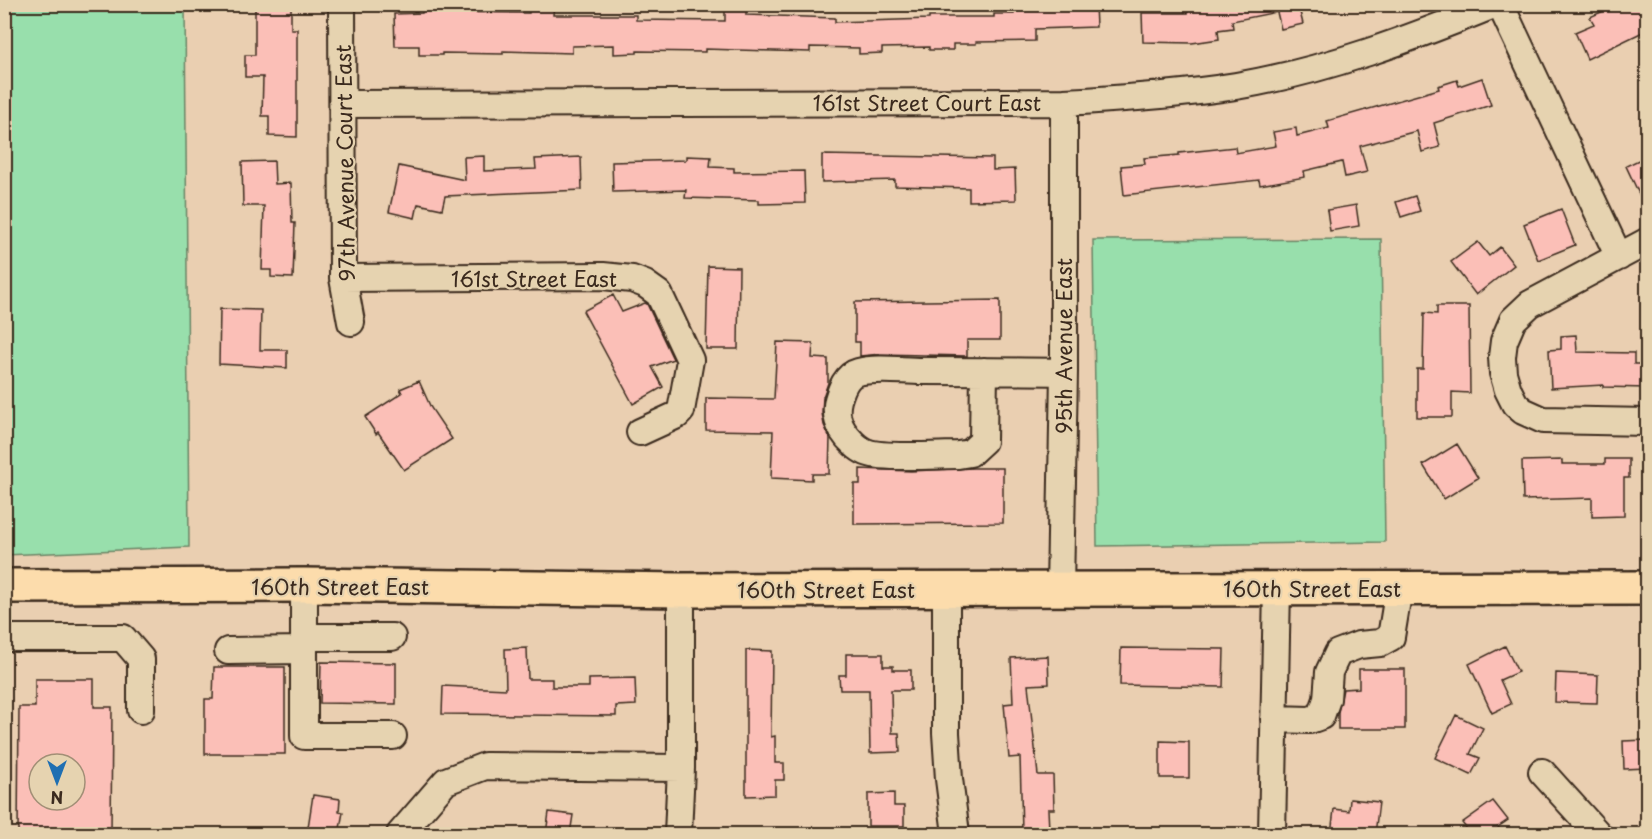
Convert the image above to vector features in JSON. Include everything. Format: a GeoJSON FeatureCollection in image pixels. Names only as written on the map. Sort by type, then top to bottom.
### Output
{"type":"FeatureCollection","features":[{"type":"Feature","properties":{"kind":"main road","name":"160th Street East"},"geometry":{"type":"LineString","coordinates":[[4,586],[304,585],[681,590],[1647,588]]}},
{"type":"Feature","properties":{"kind":"street","name":"97th Avenue Court East"},"geometry":{"type":"LineString","coordinates":[[342,4],[343,278],[351,322]]}},
{"type":"Feature","properties":{"kind":"street","name":"161st Street Court East"},"geometry":{"type":"LineString","coordinates":[[343,104],[1064,102],[1184,93],[1238,86],[1372,52],[1498,4]]}},
{"type":"Feature","properties":{"kind":"street"},"geometry":{"type":"LineString","coordinates":[[1498,4],[1619,257]]}},
{"type":"Feature","properties":{"kind":"street","name":"95th Avenue East"},"geometry":{"type":"LineString","coordinates":[[1060,589],[1064,372],[1064,102]]}},
{"type":"Feature","properties":{"kind":"street"},"geometry":{"type":"LineString","coordinates":[[1647,241],[1530,304],[1513,320],[1508,330],[1502,357],[1503,373],[1515,404],[1523,411],[1543,420],[1647,422]]}},
{"type":"Feature","properties":{"kind":"street","name":"161st Street East"},"geometry":{"type":"LineString","coordinates":[[343,278],[603,276],[632,279],[645,284],[659,294],[690,360],[681,411],[678,415],[640,432]]}},
{"type":"Feature","properties":{"kind":"street"},"geometry":{"type":"LineString","coordinates":[[984,371],[983,441],[970,453],[883,455],[866,452],[854,443],[837,420],[836,406],[840,390],[848,378],[857,372],[984,371],[1064,372]]}},
{"type":"Feature","properties":{"kind":"street"},"geometry":{"type":"LineString","coordinates":[[304,585],[304,736],[393,736]]}},
{"type":"Feature","properties":{"kind":"street"},"geometry":{"type":"LineString","coordinates":[[1272,834],[1277,588]]}},
{"type":"Feature","properties":{"kind":"street"},"geometry":{"type":"LineString","coordinates":[[1274,719],[1310,720],[1321,716],[1327,699],[1329,672],[1338,653],[1359,645],[1380,643],[1390,637],[1399,588]]}},
{"type":"Feature","properties":{"kind":"street"},"geometry":{"type":"LineString","coordinates":[[946,589],[946,733],[956,834]]}},
{"type":"Feature","properties":{"kind":"street"},"geometry":{"type":"LineString","coordinates":[[678,834],[681,768],[681,590]]}},
{"type":"Feature","properties":{"kind":"street"},"geometry":{"type":"LineString","coordinates":[[4,638],[123,638],[141,659],[141,710]]}},
{"type":"Feature","properties":{"kind":"street"},"geometry":{"type":"LineString","coordinates":[[228,651],[392,638]]}},
{"type":"Feature","properties":{"kind":"street"},"geometry":{"type":"LineString","coordinates":[[400,834],[446,781],[485,766],[681,768]]}},
{"type":"Feature","properties":{"kind":"street"},"geometry":{"type":"LineString","coordinates":[[1542,772],[1598,834]]}},
{"type":"Feature","properties":{"kind":"green space"},"geometry":{"type":"Polygon","coordinates":[[[4,5],[185,5],[189,547],[5,555],[4,5]]]}},
{"type":"Feature","properties":{"kind":"green space"},"geometry":{"type":"Polygon","coordinates":[[[1381,239],[1385,542],[1097,546],[1093,240],[1381,239]]]}},
{"type":"Feature","properties":{"kind":"building"},"geometry":{"type":"Polygon","coordinates":[[[255,4],[291,4],[291,29],[297,29],[297,137],[269,136],[269,116],[262,116],[263,77],[245,77],[245,55],[255,55],[255,4]]]}},
{"type":"Feature","properties":{"kind":"building"},"geometry":{"type":"Polygon","coordinates":[[[422,4],[441,4],[441,12],[529,13],[529,4],[534,4],[554,5],[553,15],[636,15],[636,20],[725,21],[725,5],[746,5],[746,15],[835,18],[835,22],[929,19],[929,17],[994,17],[994,14],[1014,14],[1014,4],[1095,4],[1096,27],[1035,29],[1035,41],[953,44],[953,50],[929,50],[929,47],[882,48],[882,53],[859,54],[859,48],[810,47],[810,52],[705,49],[705,52],[637,51],[637,53],[614,54],[614,45],[572,46],[572,53],[503,51],[503,54],[419,55],[419,46],[395,46],[394,14],[422,13],[422,4]]]}},
{"type":"Feature","properties":{"kind":"building"},"geometry":{"type":"Polygon","coordinates":[[[1212,4],[1298,4],[1303,24],[1281,29],[1277,12],[1232,21],[1233,28],[1218,30],[1219,39],[1192,43],[1143,42],[1142,13],[1188,13],[1187,8],[1212,4]]]}},
{"type":"Feature","properties":{"kind":"building"},"geometry":{"type":"Polygon","coordinates":[[[1619,4],[1647,4],[1647,30],[1587,59],[1575,32],[1594,24],[1590,17],[1619,4]]]}},
{"type":"Feature","properties":{"kind":"building"},"geometry":{"type":"Polygon","coordinates":[[[1482,78],[1491,105],[1434,123],[1440,147],[1422,152],[1417,131],[1360,146],[1367,172],[1345,177],[1342,162],[1304,171],[1305,177],[1260,185],[1259,180],[1124,195],[1121,166],[1145,164],[1144,158],[1235,147],[1236,153],[1276,146],[1273,132],[1296,128],[1297,136],[1329,128],[1327,121],[1439,89],[1438,86],[1457,80],[1459,86],[1482,78]]]}},
{"type":"Feature","properties":{"kind":"building"},"geometry":{"type":"Polygon","coordinates":[[[822,155],[993,158],[993,170],[1015,169],[1016,200],[969,201],[969,188],[895,186],[895,180],[822,182],[822,155]]]}},
{"type":"Feature","properties":{"kind":"building"},"geometry":{"type":"Polygon","coordinates":[[[484,156],[484,171],[536,169],[535,159],[581,157],[582,190],[445,196],[442,209],[418,204],[415,218],[389,212],[399,166],[465,180],[464,157],[484,156]]]}},
{"type":"Feature","properties":{"kind":"building"},"geometry":{"type":"Polygon","coordinates":[[[686,156],[711,157],[710,167],[734,168],[734,172],[804,171],[805,203],[759,204],[759,200],[685,198],[686,190],[613,192],[612,162],[686,160],[686,156]]]}},
{"type":"Feature","properties":{"kind":"building"},"geometry":{"type":"Polygon","coordinates":[[[1647,156],[1647,211],[1626,166],[1647,156]]]}},
{"type":"Feature","properties":{"kind":"building"},"geometry":{"type":"Polygon","coordinates":[[[274,161],[275,184],[291,183],[292,223],[295,223],[293,278],[271,277],[271,270],[262,270],[264,206],[243,206],[242,162],[274,161]]]}},
{"type":"Feature","properties":{"kind":"building"},"geometry":{"type":"Polygon","coordinates":[[[1415,196],[1420,211],[1401,217],[1396,202],[1415,196]]]}},
{"type":"Feature","properties":{"kind":"building"},"geometry":{"type":"Polygon","coordinates":[[[1356,205],[1359,226],[1330,231],[1327,210],[1356,205]]]}},
{"type":"Feature","properties":{"kind":"building"},"geometry":{"type":"Polygon","coordinates":[[[1561,209],[1575,245],[1538,260],[1524,224],[1561,209]]]}},
{"type":"Feature","properties":{"kind":"building"},"geometry":{"type":"Polygon","coordinates":[[[1478,242],[1489,256],[1500,247],[1514,265],[1476,295],[1451,262],[1478,242]]]}},
{"type":"Feature","properties":{"kind":"building"},"geometry":{"type":"Polygon","coordinates":[[[708,266],[739,267],[738,349],[706,349],[708,266]]]}},
{"type":"Feature","properties":{"kind":"building"},"geometry":{"type":"Polygon","coordinates":[[[613,295],[622,312],[647,304],[673,359],[652,367],[663,387],[633,404],[583,311],[613,295]]]}},
{"type":"Feature","properties":{"kind":"building"},"geometry":{"type":"Polygon","coordinates":[[[1000,300],[1000,340],[967,340],[967,356],[881,354],[860,356],[860,342],[855,342],[855,302],[1000,300]]]}},
{"type":"Feature","properties":{"kind":"building"},"geometry":{"type":"Polygon","coordinates":[[[1437,306],[1469,306],[1470,393],[1452,392],[1452,417],[1417,417],[1417,369],[1423,369],[1424,313],[1437,314],[1437,306]]]}},
{"type":"Feature","properties":{"kind":"building"},"geometry":{"type":"Polygon","coordinates":[[[220,309],[261,310],[260,350],[287,350],[287,368],[219,364],[220,309]]]}},
{"type":"Feature","properties":{"kind":"building"},"geometry":{"type":"Polygon","coordinates":[[[1576,335],[1577,352],[1634,353],[1634,364],[1647,364],[1647,388],[1603,387],[1603,385],[1551,388],[1549,350],[1561,349],[1561,336],[1576,335]]]}},
{"type":"Feature","properties":{"kind":"building"},"geometry":{"type":"Polygon","coordinates":[[[777,342],[813,343],[812,358],[828,359],[828,383],[823,397],[822,413],[830,438],[829,474],[812,474],[812,480],[771,478],[773,431],[706,430],[706,398],[774,399],[777,342]]]}},
{"type":"Feature","properties":{"kind":"building"},"geometry":{"type":"Polygon","coordinates":[[[419,381],[431,408],[452,439],[404,470],[365,417],[402,393],[400,389],[419,381]]]}},
{"type":"Feature","properties":{"kind":"building"},"geometry":{"type":"Polygon","coordinates":[[[1457,444],[1478,478],[1444,499],[1423,465],[1457,444]]]}},
{"type":"Feature","properties":{"kind":"building"},"geometry":{"type":"Polygon","coordinates":[[[1605,459],[1629,459],[1629,478],[1624,478],[1624,516],[1592,517],[1592,498],[1523,500],[1522,461],[1562,460],[1562,464],[1605,464],[1605,459]]]}},
{"type":"Feature","properties":{"kind":"building"},"geometry":{"type":"Polygon","coordinates":[[[1003,468],[1003,523],[854,524],[854,484],[860,484],[860,469],[911,471],[1003,468]]]}},
{"type":"Feature","properties":{"kind":"building"},"geometry":{"type":"Polygon","coordinates":[[[1505,646],[1518,672],[1500,680],[1511,704],[1492,713],[1469,664],[1505,646]]]}},
{"type":"Feature","properties":{"kind":"building"},"geometry":{"type":"Polygon","coordinates":[[[527,648],[528,679],[552,679],[552,687],[589,687],[589,679],[635,678],[636,705],[616,706],[616,716],[442,714],[443,686],[506,689],[505,649],[527,648]]]}},
{"type":"Feature","properties":{"kind":"building"},"geometry":{"type":"Polygon","coordinates":[[[1121,648],[1224,649],[1223,687],[1120,685],[1121,648]]]}},
{"type":"Feature","properties":{"kind":"building"},"geometry":{"type":"Polygon","coordinates":[[[746,650],[772,651],[771,737],[775,736],[775,763],[784,763],[784,780],[775,780],[775,795],[746,796],[746,650]]]}},
{"type":"Feature","properties":{"kind":"building"},"geometry":{"type":"Polygon","coordinates":[[[846,654],[883,654],[883,666],[893,666],[893,670],[911,670],[911,690],[891,690],[892,733],[899,733],[900,752],[870,753],[869,690],[840,690],[839,675],[846,675],[846,654]]]}},
{"type":"Feature","properties":{"kind":"building"},"geometry":{"type":"Polygon","coordinates":[[[1048,656],[1049,684],[1028,685],[1038,775],[1053,775],[1054,809],[1048,809],[1049,830],[1022,831],[1020,757],[1009,758],[1004,704],[1013,703],[1011,658],[1048,656]]]}},
{"type":"Feature","properties":{"kind":"building"},"geometry":{"type":"Polygon","coordinates":[[[321,662],[396,663],[396,704],[320,703],[321,662]]]}},
{"type":"Feature","properties":{"kind":"building"},"geometry":{"type":"Polygon","coordinates":[[[214,667],[285,667],[285,754],[205,754],[205,699],[213,699],[214,667]]]}},
{"type":"Feature","properties":{"kind":"building"},"geometry":{"type":"Polygon","coordinates":[[[1359,669],[1405,669],[1405,729],[1338,729],[1338,712],[1343,689],[1359,688],[1359,669]]]}},
{"type":"Feature","properties":{"kind":"building"},"geometry":{"type":"Polygon","coordinates":[[[1556,673],[1598,675],[1597,703],[1555,702],[1556,673]]]}},
{"type":"Feature","properties":{"kind":"building"},"geometry":{"type":"Polygon","coordinates":[[[35,679],[94,679],[94,707],[112,707],[111,834],[18,834],[19,707],[35,707],[35,679]]]}},
{"type":"Feature","properties":{"kind":"building"},"geometry":{"type":"Polygon","coordinates":[[[1456,715],[1483,728],[1470,754],[1480,758],[1471,775],[1435,758],[1456,715]]]}},
{"type":"Feature","properties":{"kind":"building"},"geometry":{"type":"Polygon","coordinates":[[[1647,740],[1647,768],[1624,769],[1623,741],[1647,740]]]}},
{"type":"Feature","properties":{"kind":"building"},"geometry":{"type":"Polygon","coordinates":[[[1160,741],[1189,742],[1189,778],[1160,778],[1160,741]]]}},
{"type":"Feature","properties":{"kind":"building"},"geometry":{"type":"Polygon","coordinates":[[[894,793],[894,806],[904,806],[904,826],[868,826],[868,794],[894,793]]]}},
{"type":"Feature","properties":{"kind":"building"},"geometry":{"type":"Polygon","coordinates":[[[313,795],[340,799],[339,811],[343,812],[339,834],[307,834],[313,795]]]}},
{"type":"Feature","properties":{"kind":"building"},"geometry":{"type":"Polygon","coordinates":[[[1350,799],[1379,802],[1375,834],[1331,834],[1334,809],[1349,811],[1350,799]]]}},
{"type":"Feature","properties":{"kind":"building"},"geometry":{"type":"Polygon","coordinates":[[[1493,801],[1508,820],[1498,827],[1504,834],[1471,834],[1462,823],[1493,801]]]}},
{"type":"Feature","properties":{"kind":"building"},"geometry":{"type":"Polygon","coordinates":[[[549,812],[573,815],[570,834],[546,834],[549,812]]]}}]}
